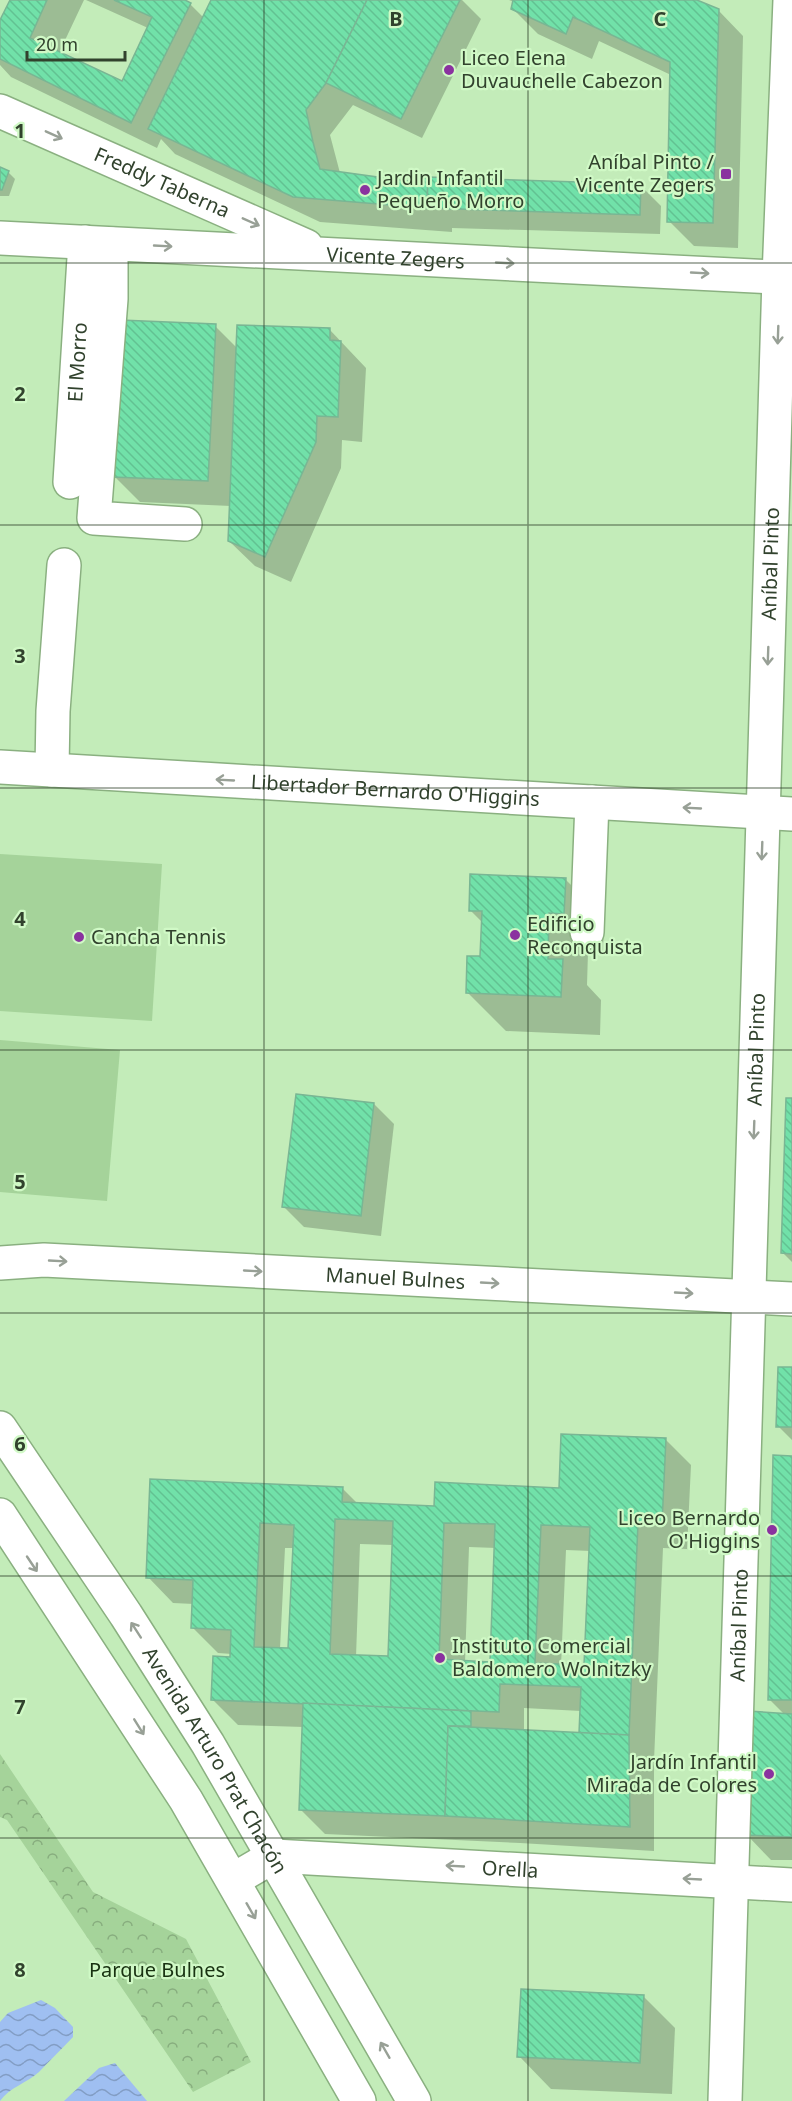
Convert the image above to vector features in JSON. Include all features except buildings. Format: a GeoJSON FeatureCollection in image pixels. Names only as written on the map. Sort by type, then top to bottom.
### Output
{"type":"FeatureCollection","features":[{"type":"Feature","properties":{"kind":"street","name":"Aníbal Pinto"},"geometry":{"type":"LineString","coordinates":[[725,2101],[749,1296],[778,814],[790,0]]}},
{"type":"Feature","properties":{"kind":"street","name":"Freddy Taberna"},"geometry":{"type":"LineString","coordinates":[[0,111],[325,254]]}},
{"type":"Feature","properties":{"kind":"street","name":"Vicente Zegers"},"geometry":{"type":"LineString","coordinates":[[0,238],[786,277]]}},
{"type":"Feature","properties":{"kind":"street","name":"El Morro"},"geometry":{"type":"LineString","coordinates":[[70,482],[98,243]]}},
{"type":"Feature","properties":{"kind":"street"},"geometry":{"type":"LineString","coordinates":[[98,243],[111,299],[94,518],[185,524]]}},
{"type":"Feature","properties":{"kind":"street"},"geometry":{"type":"LineString","coordinates":[[51,770],[64,565]]}},
{"type":"Feature","properties":{"kind":"street","name":"Libertador Bernardo O'Higgins"},"geometry":{"type":"LineString","coordinates":[[0,766],[778,814]]}},
{"type":"Feature","properties":{"kind":"street"},"geometry":{"type":"LineString","coordinates":[[587,932],[592,802]]}},
{"type":"Feature","properties":{"kind":"street","name":"Manuel Bulnes"},"geometry":{"type":"LineString","coordinates":[[0,1263],[44,1260],[792,1299]]}},
{"type":"Feature","properties":{"kind":"street","name":"Avenida Arturo Prat Chacón"},"geometry":{"type":"LineString","coordinates":[[0,1428],[168,1679],[274,1856],[414,2101]]}},
{"type":"Feature","properties":{"kind":"street"},"geometry":{"type":"LineString","coordinates":[[0,1515],[137,1723],[233,1880],[359,2101]]}},
{"type":"Feature","properties":{"kind":"street"},"geometry":{"type":"LineString","coordinates":[[233,1880],[274,1856]]}},
{"type":"Feature","properties":{"kind":"street","name":"Orella"},"geometry":{"type":"LineString","coordinates":[[274,1856],[792,1885]]}},
{"type":"Feature","properties":{"kind":"green space","name":"Cancha Tennis"},"geometry":{"type":"Polygon","coordinates":[[[0,854],[162,864],[152,1021],[0,1011],[0,854]]]}},
{"type":"Feature","properties":{"kind":"green space"},"geometry":{"type":"Polygon","coordinates":[[[0,1040],[120,1050],[107,1201],[0,1192],[0,1040]]]}},
{"type":"Feature","properties":{"kind":"green space","name":"Parque Bulnes"},"geometry":{"type":"Polygon","coordinates":[[[0,1754],[93,1892],[186,1939],[251,2062],[193,2092],[7,1820],[0,1817],[0,1754]]]}},
{"type":"Feature","properties":{"kind":"water"},"geometry":{"type":"Polygon","coordinates":[[[41,2000],[55,2008],[73,2027],[73,2037],[39,2072],[9,2092],[0,2101],[0,2022],[8,2013],[41,2000]]]}},
{"type":"Feature","properties":{"kind":"water"},"geometry":{"type":"Polygon","coordinates":[[[115,2063],[147,2101],[64,2101],[99,2068],[115,2063]]]}},
{"type":"Feature","properties":{"kind":"place","name":"Liceo Elena Duvauchelle Cabezon"},"geometry":{"type":"Point","coordinates":[449,70]}},
{"type":"Feature","properties":{"kind":"place","name":"Aníbal Pinto / Vicente Zegers"},"geometry":{"type":"Point","coordinates":[726,174]}},
{"type":"Feature","properties":{"kind":"place","name":"Jardin Infantil Pequeño Morro"},"geometry":{"type":"Point","coordinates":[365,190]}},
{"type":"Feature","properties":{"kind":"place","name":"Edificio Reconquista"},"geometry":{"type":"Point","coordinates":[515,935]}},
{"type":"Feature","properties":{"kind":"place","name":"Cancha Tennis"},"geometry":{"type":"Point","coordinates":[79,937]}},
{"type":"Feature","properties":{"kind":"place","name":"Liceo Bernardo O'Higgins"},"geometry":{"type":"Point","coordinates":[772,1530]}},
{"type":"Feature","properties":{"kind":"place","name":"Instituto Comercial Baldomero Wolnitzky"},"geometry":{"type":"Point","coordinates":[440,1658]}},
{"type":"Feature","properties":{"kind":"place","name":"Jardín Infantil Mirada de Colores"},"geometry":{"type":"Point","coordinates":[769,1774]}}]}
